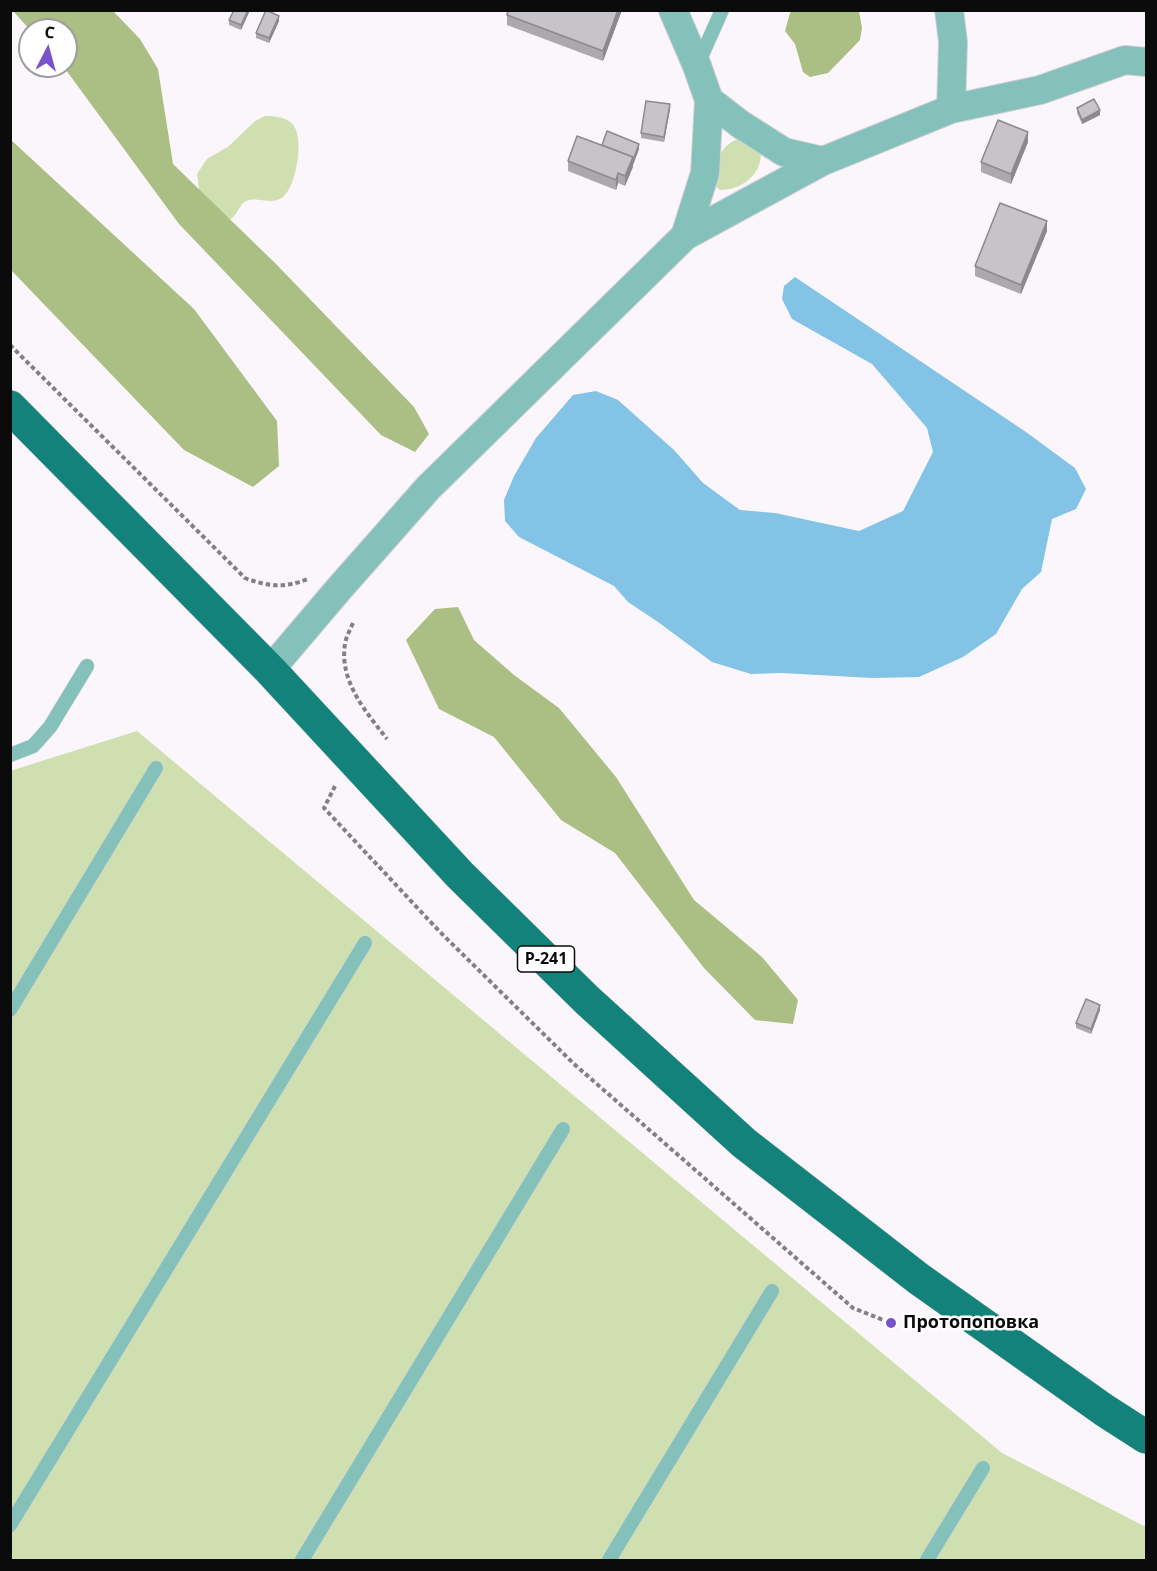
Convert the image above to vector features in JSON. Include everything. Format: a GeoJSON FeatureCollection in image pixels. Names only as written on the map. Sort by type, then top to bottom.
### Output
{"type":"FeatureCollection","features":[{"type":"Feature","properties":{"kind":"highway","name":"Р-241"},"geometry":{"type":"LineString","coordinates":[[10,407],[270,670],[468,883],[587,1000],[744,1143],[919,1280],[1146,1437]]}},
{"type":"Feature","properties":{"kind":"street"},"geometry":{"type":"LineString","coordinates":[[673,10],[709,100],[705,173],[685,236]]}},
{"type":"Feature","properties":{"kind":"street"},"geometry":{"type":"LineString","coordinates":[[949,10],[953,42],[951,109]]}},
{"type":"Feature","properties":{"kind":"street"},"geometry":{"type":"LineString","coordinates":[[270,670],[428,488],[685,236],[823,161],[951,109],[1040,90],[1125,60],[1146,62]]}},
{"type":"Feature","properties":{"kind":"street"},"geometry":{"type":"LineString","coordinates":[[709,100],[740,124],[784,152],[823,161]]}},
{"type":"Feature","properties":{"kind":"lane"},"geometry":{"type":"LineString","coordinates":[[697,66],[722,10]]}},
{"type":"Feature","properties":{"kind":"lane"},"geometry":{"type":"LineString","coordinates":[[10,754],[33,746],[44,733],[87,666]]}},
{"type":"Feature","properties":{"kind":"lane"},"geometry":{"type":"LineString","coordinates":[[10,1010],[156,768]]}},
{"type":"Feature","properties":{"kind":"lane"},"geometry":{"type":"LineString","coordinates":[[10,1525],[365,943]]}},
{"type":"Feature","properties":{"kind":"lane"},"geometry":{"type":"LineString","coordinates":[[302,1560],[562,1129]]}},
{"type":"Feature","properties":{"kind":"lane"},"geometry":{"type":"LineString","coordinates":[[609,1560],[772,1291]]}},
{"type":"Feature","properties":{"kind":"lane"},"geometry":{"type":"LineString","coordinates":[[927,1560],[983,1468]]}},
{"type":"Feature","properties":{"kind":"path"},"geometry":{"type":"LineString","coordinates":[[10,345],[245,578],[261,584],[280,586],[318,575]]}},
{"type":"Feature","properties":{"kind":"path"},"geometry":{"type":"LineString","coordinates":[[353,623],[345,643],[344,669],[367,713],[387,739]]}},
{"type":"Feature","properties":{"kind":"path"},"geometry":{"type":"LineString","coordinates":[[335,786],[324,808],[440,932],[574,1064],[853,1308],[891,1323]]}},
{"type":"Feature","properties":{"kind":"green space"},"geometry":{"type":"Polygon","coordinates":[[[13,11],[113,11],[140,39],[158,69],[173,164],[276,264],[414,407],[429,434],[415,452],[381,435],[179,224],[72,78],[78,78],[78,18],[19,18],[13,11]]]}},
{"type":"Feature","properties":{"kind":"green space"},"geometry":{"type":"Polygon","coordinates":[[[792,11],[859,11],[862,28],[860,40],[828,73],[810,77],[803,72],[795,44],[785,31],[792,11]]]}},
{"type":"Feature","properties":{"kind":"green space"},"geometry":{"type":"Polygon","coordinates":[[[265,116],[285,119],[294,126],[297,133],[297,163],[292,183],[288,191],[278,200],[246,201],[228,221],[200,196],[197,174],[207,159],[229,146],[255,121],[265,116]]]}},
{"type":"Feature","properties":{"kind":"green space"},"geometry":{"type":"Polygon","coordinates":[[[10,139],[194,309],[277,421],[279,466],[253,487],[184,450],[11,270],[10,139]]]}},
{"type":"Feature","properties":{"kind":"green space"},"geometry":{"type":"Polygon","coordinates":[[[736,140],[744,140],[761,154],[760,162],[754,175],[748,180],[735,187],[720,190],[714,185],[717,165],[721,153],[736,140]]]}},
{"type":"Feature","properties":{"kind":"green space"},"geometry":{"type":"Polygon","coordinates":[[[458,607],[474,640],[514,675],[559,708],[616,777],[694,900],[762,957],[798,1000],[793,1024],[755,1020],[704,968],[615,853],[561,820],[494,737],[439,709],[406,640],[435,609],[458,607]]]}},
{"type":"Feature","properties":{"kind":"green space"},"geometry":{"type":"Polygon","coordinates":[[[137,731],[1002,1453],[1146,1527],[1146,1560],[11,1560],[10,771],[137,731]]]}},
{"type":"Feature","properties":{"kind":"water"},"geometry":{"type":"Polygon","coordinates":[[[795,277],[1026,432],[1075,468],[1086,489],[1076,509],[1052,519],[1041,572],[1022,589],[996,634],[963,657],[919,677],[872,678],[781,673],[751,674],[712,662],[628,602],[614,586],[519,537],[505,521],[504,500],[514,476],[536,438],[573,395],[596,391],[618,400],[674,450],[703,483],[740,510],[775,513],[859,531],[903,511],[933,452],[927,428],[872,364],[792,319],[782,299],[784,286],[795,277]]]}},
{"type":"Feature","properties":{"kind":"building"},"geometry":{"type":"Polygon","coordinates":[[[234,10],[248,10],[241,25],[229,20],[234,10]]]}},
{"type":"Feature","properties":{"kind":"building"},"geometry":{"type":"Polygon","coordinates":[[[266,10],[279,16],[269,38],[256,33],[266,10]]]}},
{"type":"Feature","properties":{"kind":"building"},"geometry":{"type":"Polygon","coordinates":[[[508,10],[618,10],[603,51],[507,15],[508,10]]]}},
{"type":"Feature","properties":{"kind":"building"},"geometry":{"type":"Polygon","coordinates":[[[1094,99],[1100,110],[1082,120],[1077,108],[1094,99]]]}},
{"type":"Feature","properties":{"kind":"building"},"geometry":{"type":"Polygon","coordinates":[[[646,101],[670,104],[664,137],[641,133],[646,101]]]}},
{"type":"Feature","properties":{"kind":"building"},"geometry":{"type":"Polygon","coordinates":[[[998,120],[1028,132],[1011,174],[981,162],[998,120]]]}},
{"type":"Feature","properties":{"kind":"building"},"geometry":{"type":"Polygon","coordinates":[[[607,131],[639,144],[633,160],[633,157],[602,145],[607,131]]]}},
{"type":"Feature","properties":{"kind":"building"},"geometry":{"type":"Polygon","coordinates":[[[577,136],[633,157],[625,176],[618,173],[616,180],[568,161],[577,136]]]}},
{"type":"Feature","properties":{"kind":"building"},"geometry":{"type":"Polygon","coordinates":[[[1000,203],[1047,221],[1021,285],[975,266],[1000,203]]]}},
{"type":"Feature","properties":{"kind":"building"},"geometry":{"type":"Polygon","coordinates":[[[1086,999],[1100,1005],[1091,1029],[1076,1023],[1086,999]]]}},
{"type":"Feature","properties":{"kind":"place","name":"Протопоповка"},"geometry":{"type":"Point","coordinates":[891,1323]}}]}
